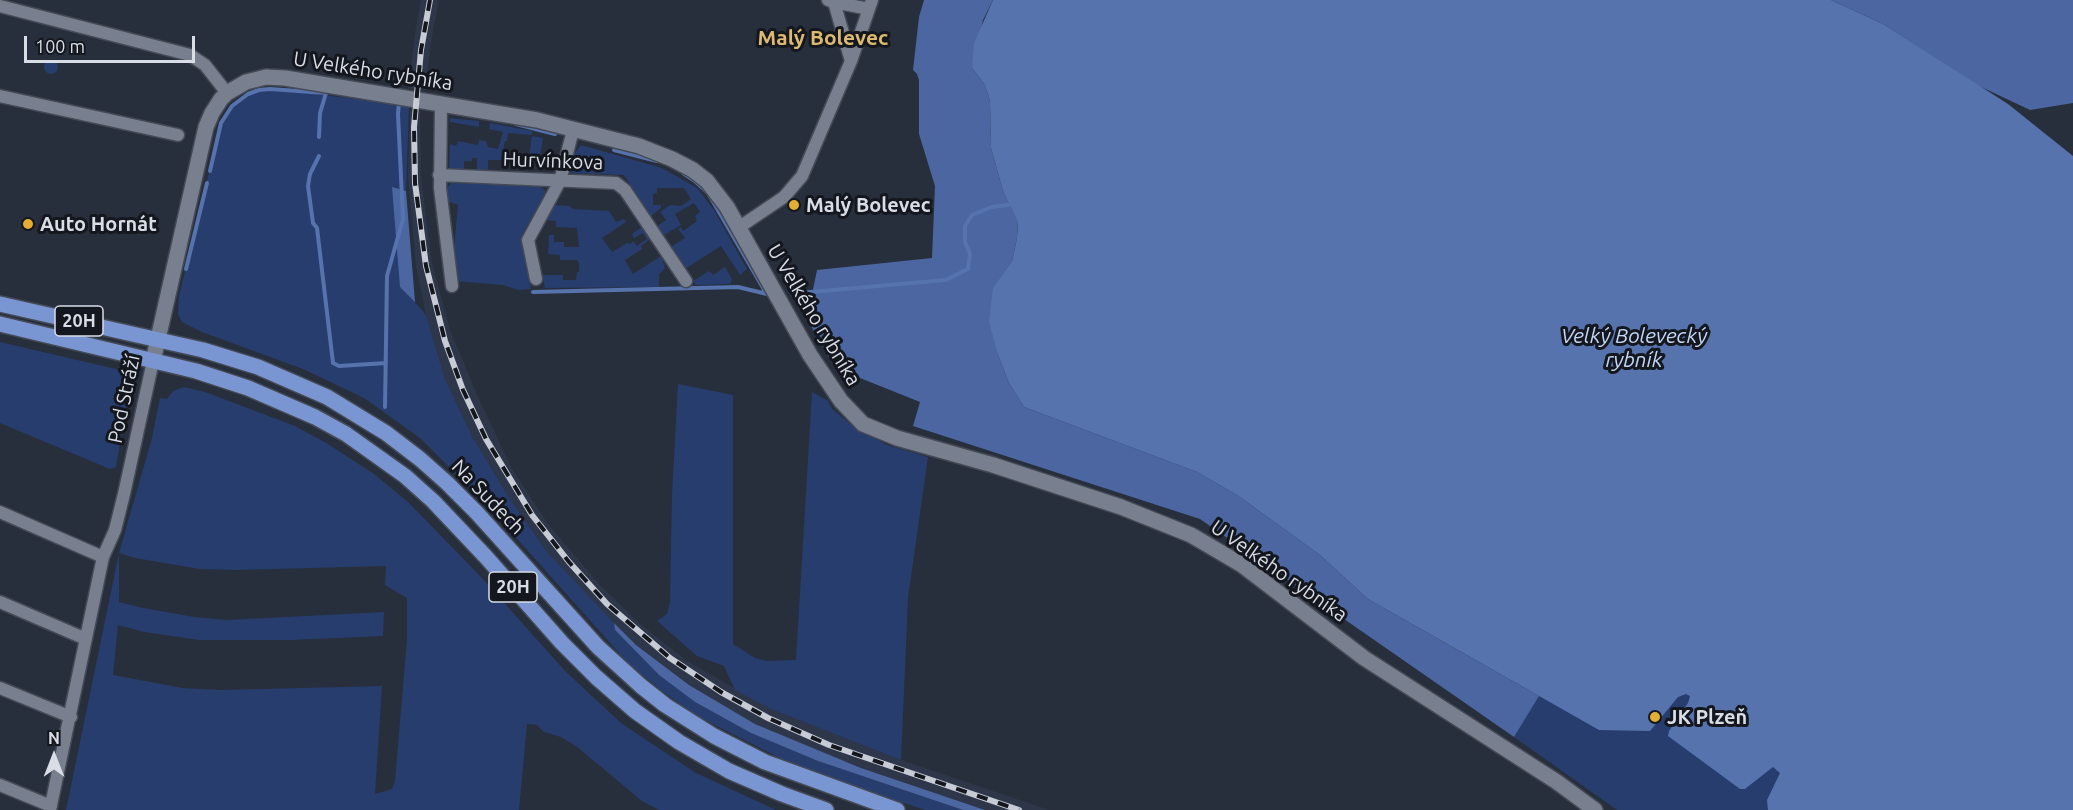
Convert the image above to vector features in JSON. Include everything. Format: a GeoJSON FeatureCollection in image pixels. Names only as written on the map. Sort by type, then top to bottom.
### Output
{"type":"FeatureCollection","features":[{"type":"Feature","properties":{"kind":"main road","name":"Na Sudech"},"geometry":{"type":"LineString","coordinates":[[0,304],[158,339],[258,367],[294,381],[357,414],[420,459],[447,483],[598,646],[665,705],[714,736],[765,762],[897,810]]}},
{"type":"Feature","properties":{"kind":"main road","name":"20H"},"geometry":{"type":"LineString","coordinates":[[0,324],[206,374],[282,401],[315,417],[376,453],[433,501],[562,643],[634,711],[679,742],[729,771],[826,810]]}},
{"type":"Feature","properties":{"kind":"street"},"geometry":{"type":"LineString","coordinates":[[738,228],[784,197],[802,176],[851,61],[871,4],[831,1],[851,61]]}},
{"type":"Feature","properties":{"kind":"street"},"geometry":{"type":"LineString","coordinates":[[0,6],[190,56],[205,65],[227,93]]}},
{"type":"Feature","properties":{"kind":"street","name":"U Velkého rybníka"},"geometry":{"type":"LineString","coordinates":[[227,93],[246,82],[276,77],[441,104],[537,120],[639,146],[693,170],[707,181],[727,207],[810,355],[841,401],[863,424],[897,438],[993,465],[1121,507],[1191,535],[1242,565],[1364,658],[1557,782],[1595,810]]}},
{"type":"Feature","properties":{"kind":"street","name":"Pod Stráží"},"geometry":{"type":"LineString","coordinates":[[0,785],[51,808],[104,557],[115,530],[124,494],[206,127],[216,106],[227,93]]}},
{"type":"Feature","properties":{"kind":"street"},"geometry":{"type":"LineString","coordinates":[[0,96],[178,135]]}},
{"type":"Feature","properties":{"kind":"street"},"geometry":{"type":"LineString","coordinates":[[441,104],[439,175],[452,286]]}},
{"type":"Feature","properties":{"kind":"street"},"geometry":{"type":"LineString","coordinates":[[536,279],[528,240],[560,181],[573,130]]}},
{"type":"Feature","properties":{"kind":"street","name":"Hurvínkova"},"geometry":{"type":"LineString","coordinates":[[439,175],[616,183],[686,281]]}},
{"type":"Feature","properties":{"kind":"street"},"geometry":{"type":"LineString","coordinates":[[0,512],[104,557]]}},
{"type":"Feature","properties":{"kind":"street"},"geometry":{"type":"LineString","coordinates":[[0,602],[86,639]]}},
{"type":"Feature","properties":{"kind":"street"},"geometry":{"type":"LineString","coordinates":[[0,688],[71,717]]}},
{"type":"Feature","properties":{"kind":"shaded area"},"geometry":{"type":"Polygon","coordinates":[[[421,0],[439,0],[425,90],[408,88],[421,0]]]}},
{"type":"Feature","properties":{"kind":"shaded area"},"geometry":{"type":"Polygon","coordinates":[[[924,0],[993,0],[983,20],[972,68],[985,85],[990,101],[991,148],[1003,191],[1018,221],[1012,261],[993,289],[998,355],[1009,383],[1024,407],[1197,472],[1237,495],[1320,555],[1368,599],[1539,696],[1514,737],[1200,519],[913,426],[920,402],[835,368],[807,319],[817,270],[932,258],[935,186],[919,134],[919,80],[913,70],[919,17],[924,0]]]}},
{"type":"Feature","properties":{"kind":"shaded area"},"geometry":{"type":"Polygon","coordinates":[[[1831,0],[2073,0],[2073,103],[2030,110],[1977,85],[1883,24],[1831,0]]]}},
{"type":"Feature","properties":{"kind":"shaded area"},"geometry":{"type":"Polygon","coordinates":[[[51,60],[56,62],[58,67],[56,72],[51,74],[46,72],[44,67],[46,62],[51,60]]]}},
{"type":"Feature","properties":{"kind":"shaded area"},"geometry":{"type":"Polygon","coordinates":[[[270,89],[409,105],[406,191],[392,188],[415,302],[426,315],[445,379],[472,436],[508,496],[547,552],[614,623],[615,630],[659,675],[695,702],[751,733],[818,761],[963,810],[925,810],[865,790],[780,758],[697,716],[628,663],[487,505],[420,438],[364,398],[303,369],[202,332],[182,322],[178,314],[179,296],[221,123],[232,106],[248,94],[270,89]]]}},
{"type":"Feature","properties":{"kind":"shaded area"},"geometry":{"type":"Polygon","coordinates":[[[410,111],[420,111],[421,176],[431,259],[450,330],[512,469],[548,524],[599,584],[640,624],[687,661],[771,709],[910,763],[1049,810],[985,810],[861,768],[755,724],[689,685],[636,645],[547,552],[508,496],[472,436],[445,379],[426,315],[416,266],[408,176],[410,111]]]}},
{"type":"Feature","properties":{"kind":"shaded area"},"geometry":{"type":"Polygon","coordinates":[[[450,118],[479,121],[479,127],[450,122],[450,118]]]}},
{"type":"Feature","properties":{"kind":"shaded area"},"geometry":{"type":"Polygon","coordinates":[[[490,123],[532,131],[532,135],[508,133],[501,160],[488,160],[488,170],[477,170],[476,158],[472,158],[472,161],[464,161],[464,170],[449,169],[450,144],[456,146],[458,141],[478,145],[479,140],[486,141],[488,147],[498,149],[503,132],[489,129],[490,123]]]}},
{"type":"Feature","properties":{"kind":"shaded area"},"geometry":{"type":"Polygon","coordinates":[[[532,136],[543,138],[540,158],[529,157],[532,136]]]}},
{"type":"Feature","properties":{"kind":"shaded area"},"geometry":{"type":"Polygon","coordinates":[[[581,145],[662,168],[697,188],[714,210],[747,269],[740,275],[721,246],[685,269],[671,247],[685,238],[678,229],[681,227],[683,231],[697,221],[695,216],[700,212],[694,203],[675,214],[681,225],[664,235],[657,226],[666,220],[660,212],[670,205],[681,206],[691,199],[684,188],[657,188],[657,193],[653,194],[653,205],[661,205],[661,208],[651,216],[624,175],[570,173],[575,153],[581,145]]]}},
{"type":"Feature","properties":{"kind":"shaded area"},"geometry":{"type":"Polygon","coordinates":[[[451,183],[540,186],[546,192],[521,237],[531,289],[518,290],[503,285],[454,281],[452,270],[458,205],[447,201],[446,189],[451,183]]]}},
{"type":"Feature","properties":{"kind":"shaded area"},"geometry":{"type":"Polygon","coordinates":[[[392,187],[406,191],[415,302],[400,287],[392,187]]]}},
{"type":"Feature","properties":{"kind":"shaded area"},"geometry":{"type":"Polygon","coordinates":[[[554,205],[570,206],[573,209],[609,211],[616,222],[624,219],[626,222],[602,238],[612,252],[627,243],[631,244],[633,241],[637,246],[647,239],[643,233],[634,238],[632,234],[642,227],[650,239],[641,246],[642,249],[625,260],[633,274],[661,256],[665,268],[659,275],[659,287],[545,288],[542,275],[563,275],[563,280],[576,280],[577,272],[579,272],[577,260],[560,260],[560,255],[548,254],[549,235],[554,235],[554,242],[564,242],[564,247],[579,247],[577,228],[556,227],[556,221],[546,220],[554,205]]]}},
{"type":"Feature","properties":{"kind":"shaded area"},"geometry":{"type":"Polygon","coordinates":[[[725,267],[732,279],[730,284],[696,285],[693,281],[709,271],[713,275],[725,267]]]}},
{"type":"Feature","properties":{"kind":"shaded area"},"geometry":{"type":"Polygon","coordinates":[[[0,342],[116,369],[124,374],[129,382],[129,391],[116,467],[110,469],[0,423],[0,342]]]}},
{"type":"Feature","properties":{"kind":"shaded area"},"geometry":{"type":"Polygon","coordinates":[[[678,384],[733,395],[733,644],[755,658],[766,661],[796,660],[812,392],[828,401],[832,409],[853,426],[887,445],[928,457],[908,598],[901,760],[771,709],[735,690],[724,666],[697,656],[657,621],[667,614],[670,603],[672,495],[678,384]]]}},
{"type":"Feature","properties":{"kind":"shaded area"},"geometry":{"type":"Polygon","coordinates":[[[184,387],[205,392],[295,426],[374,474],[408,502],[482,578],[565,671],[621,723],[696,773],[776,810],[659,810],[642,801],[576,746],[561,737],[544,732],[537,725],[527,724],[519,810],[66,810],[119,553],[152,438],[160,398],[167,399],[173,391],[184,387]],[[119,553],[119,602],[143,608],[227,620],[384,612],[383,636],[291,640],[200,640],[144,632],[118,625],[113,675],[182,688],[220,690],[382,686],[375,794],[392,789],[395,781],[407,639],[407,598],[385,585],[386,566],[200,569],[135,558],[119,553]]]}},
{"type":"Feature","properties":{"kind":"shaded area","name":"JK Plzeň"},"geometry":{"type":"Polygon","coordinates":[[[1604,598],[1828,810],[1617,810],[1514,737],[1538,696],[1604,598]]]}},
{"type":"Feature","properties":{"kind":"shaded area"},"geometry":{"type":"Polygon","coordinates":[[[614,623],[636,645],[689,685],[755,724],[861,768],[985,810],[963,810],[818,761],[751,733],[695,702],[659,675],[615,630],[614,623]]]}},
{"type":"Feature","properties":{"kind":"water","name":"Velký Bolevecký rybník"},"geometry":{"type":"Polygon","coordinates":[[[993,0],[1831,0],[1883,24],[2008,104],[2073,156],[2073,810],[1768,810],[1767,800],[1780,773],[1773,767],[1745,789],[1740,789],[1668,736],[1690,696],[1686,694],[1678,697],[1650,731],[1599,730],[1368,599],[1320,555],[1237,495],[1197,472],[1024,407],[1009,383],[989,322],[993,288],[1012,261],[1018,222],[1003,191],[991,148],[990,101],[985,85],[972,68],[974,43],[993,0]]]}},
{"type":"Feature","properties":{"kind":"waterway"},"geometry":{"type":"LineString","coordinates":[[210,171],[221,123],[232,106],[248,94],[259,90],[326,93],[320,113],[319,137]]}},
{"type":"Feature","properties":{"kind":"waterway"},"geometry":{"type":"LineString","coordinates":[[385,407],[387,276],[403,219],[399,103]]}},
{"type":"Feature","properties":{"kind":"waterway"},"geometry":{"type":"LineString","coordinates":[[516,124],[555,134]]}},
{"type":"Feature","properties":{"kind":"waterway"},"geometry":{"type":"LineString","coordinates":[[614,150],[657,161]]}},
{"type":"Feature","properties":{"kind":"waterway"},"geometry":{"type":"LineString","coordinates":[[319,156],[310,174],[308,186],[313,223],[317,228],[333,363],[339,366],[386,363]]}},
{"type":"Feature","properties":{"kind":"waterway"},"geometry":{"type":"LineString","coordinates":[[683,173],[708,193],[766,293]]}},
{"type":"Feature","properties":{"kind":"waterway"},"geometry":{"type":"LineString","coordinates":[[186,269],[207,183]]}},
{"type":"Feature","properties":{"kind":"waterway"},"geometry":{"type":"LineString","coordinates":[[799,293],[946,280],[968,269],[970,254],[965,242],[965,226],[972,215],[992,207],[1014,204]]}},
{"type":"Feature","properties":{"kind":"waterway"},"geometry":{"type":"LineString","coordinates":[[533,292],[738,287],[767,294]]}},
{"type":"Feature","properties":{"kind":"railway"},"geometry":{"type":"LineString","coordinates":[[430,0],[421,50],[414,127],[415,183],[426,266],[445,341],[463,390],[486,439],[532,515],[569,562],[607,604],[670,658],[721,692],[768,718],[829,745],[1019,810]]}},
{"type":"Feature","properties":{"kind":"place","name":"Malý Bolevec"},"geometry":{"type":"Point","coordinates":[794,205]}},
{"type":"Feature","properties":{"kind":"place","name":"Auto Hornát"},"geometry":{"type":"Point","coordinates":[28,224]}},
{"type":"Feature","properties":{"kind":"place","name":"JK Plzeň"},"geometry":{"type":"Point","coordinates":[1655,717]}},
{"type":"Feature","properties":{"kind":"district","name":"Malý Bolevec"},"geometry":{"type":"Point","coordinates":[823,38]}}]}
